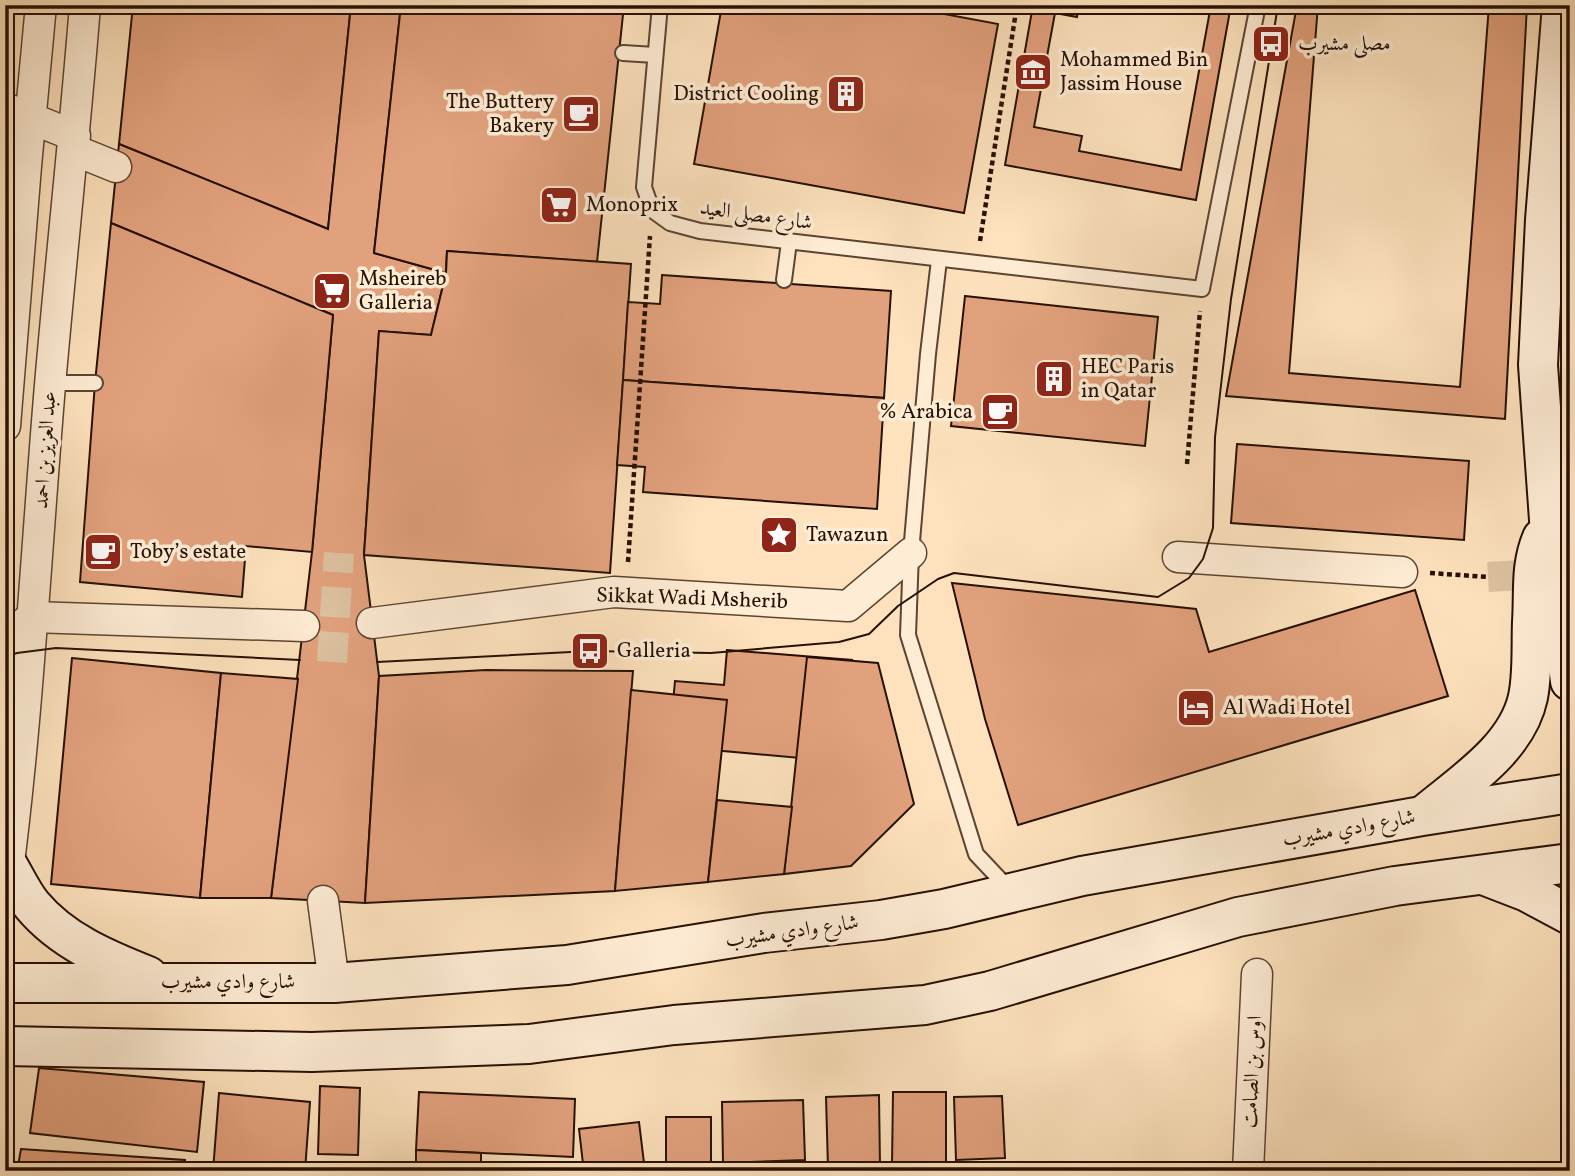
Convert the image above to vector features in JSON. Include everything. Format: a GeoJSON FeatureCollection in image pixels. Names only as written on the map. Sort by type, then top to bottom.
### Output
{"type":"FeatureCollection","features":[{"type":"Feature","properties":{"kind":"street","name":"عبد العزيز بن احمد"},"geometry":{"type":"LineString","coordinates":[[5,426],[18,113],[41,5]]}},
{"type":"Feature","properties":{"kind":"street","name":"عبد العزيز بن احمد"},"geometry":{"type":"LineString","coordinates":[[7,880],[85,5]]}},
{"type":"Feature","properties":{"kind":"street"},"geometry":{"type":"LineString","coordinates":[[1562,5],[1545,220],[1538,365],[1549,520],[1570,681]]}},
{"type":"Feature","properties":{"kind":"street"},"geometry":{"type":"LineString","coordinates":[[18,113],[116,167]]}},
{"type":"Feature","properties":{"kind":"street"},"geometry":{"type":"LineString","coordinates":[[15,162],[71,185]]}},
{"type":"Feature","properties":{"kind":"street"},"geometry":{"type":"LineString","coordinates":[[1422,816],[1506,743],[1521,717],[1528,696],[1532,579],[1536,552],[1549,520]]}},
{"type":"Feature","properties":{"kind":"street","name":"Sikkat Wadi Msherib"},"geometry":{"type":"LineString","coordinates":[[372,623],[614,592],[848,606],[911,553]]}},
{"type":"Feature","properties":{"kind":"street"},"geometry":{"type":"LineString","coordinates":[[1178,557],[1402,572]]}},
{"type":"Feature","properties":{"kind":"street"},"geometry":{"type":"LineString","coordinates":[[5,639],[32,618],[304,626]]}},
{"type":"Feature","properties":{"kind":"street","name":"شارع وادي مشيرب"},"geometry":{"type":"LineString","coordinates":[[5,983],[334,983],[567,965],[764,933],[881,920],[944,909],[1082,876],[1422,816],[1570,793]]}},
{"type":"Feature","properties":{"kind":"street"},"geometry":{"type":"LineString","coordinates":[[5,1046],[69,1045],[312,1052],[529,1044],[674,1025],[925,1005],[990,991],[1238,917],[1395,886],[1570,863]]}},
{"type":"Feature","properties":{"kind":"street"},"geometry":{"type":"LineString","coordinates":[[1481,874],[1527,892],[1570,915]]}},
{"type":"Feature","properties":{"kind":"street"},"geometry":{"type":"LineString","coordinates":[[7,880],[58,930],[87,950],[163,982]]}},
{"type":"Feature","properties":{"kind":"street"},"geometry":{"type":"LineString","coordinates":[[323,901],[334,983]]}},
{"type":"Feature","properties":{"kind":"street","name":"اوس بن الصامت"},"geometry":{"type":"LineString","coordinates":[[1248,1171],[1258,974]]}},
{"type":"Feature","properties":{"kind":"lane"},"geometry":{"type":"LineString","coordinates":[[652,210],[644,187],[660,5]]}},
{"type":"Feature","properties":{"kind":"lane"},"geometry":{"type":"LineString","coordinates":[[1202,289],[1258,5]]}},
{"type":"Feature","properties":{"kind":"lane"},"geometry":{"type":"LineString","coordinates":[[623,53],[655,55]]}},
{"type":"Feature","properties":{"kind":"lane","name":"شارع مصلى العيد"},"geometry":{"type":"LineString","coordinates":[[652,210],[670,223],[700,231],[1202,289]]}},
{"type":"Feature","properties":{"kind":"lane"},"geometry":{"type":"LineString","coordinates":[[785,280],[789,242]]}},
{"type":"Feature","properties":{"kind":"lane"},"geometry":{"type":"LineString","coordinates":[[939,260],[911,553],[908,635],[976,854],[1012,892]]}},
{"type":"Feature","properties":{"kind":"lane"},"geometry":{"type":"LineString","coordinates":[[51,383],[95,383]]}},
{"type":"Feature","properties":{"kind":"path"},"geometry":{"type":"LineString","coordinates":[[982,223],[1017,5]]}},
{"type":"Feature","properties":{"kind":"path"},"geometry":{"type":"LineString","coordinates":[[626,593],[652,210]]}},
{"type":"Feature","properties":{"kind":"path"},"geometry":{"type":"LineString","coordinates":[[1187,464],[1202,289]]}},
{"type":"Feature","properties":{"kind":"path"},"geometry":{"type":"LineString","coordinates":[[1402,572],[1488,577]]}},
{"type":"Feature","properties":{"kind":"building"},"geometry":{"type":"Polygon","coordinates":[[[133,5],[351,5],[328,229],[119,144],[133,5]]]}},
{"type":"Feature","properties":{"kind":"building"},"geometry":{"type":"Polygon","coordinates":[[[351,5],[401,5],[374,253],[446,273],[431,335],[379,331],[364,555],[379,676],[365,903],[271,898],[312,552],[333,315],[111,223],[119,144],[328,229],[351,5]]]}},
{"type":"Feature","properties":{"kind":"building"},"geometry":{"type":"Polygon","coordinates":[[[401,5],[624,5],[597,262],[447,251],[446,273],[374,253],[401,5]]]}},
{"type":"Feature","properties":{"kind":"building","name":"District Cooling"},"geometry":{"type":"Polygon","coordinates":[[[722,5],[896,5],[998,24],[964,213],[694,164],[722,5]]]}},
{"type":"Feature","properties":{"kind":"building","name":"Mohammed Bin Jassim House"},"geometry":{"type":"Polygon","coordinates":[[[1033,5],[1079,5],[1077,17],[1055,13],[1034,127],[1082,136],[1079,151],[1181,170],[1211,5],[1231,5],[1196,200],[1005,165],[1033,5]]]}},
{"type":"Feature","properties":{"kind":"building"},"geometry":{"type":"Polygon","coordinates":[[[1297,5],[1318,5],[1289,373],[1460,387],[1489,5],[1527,5],[1505,419],[1226,396],[1297,5]]]}},
{"type":"Feature","properties":{"kind":"building"},"geometry":{"type":"Polygon","coordinates":[[[111,223],[333,315],[312,552],[246,546],[242,597],[80,582],[95,383],[111,223]]]}},
{"type":"Feature","properties":{"kind":"building"},"geometry":{"type":"Polygon","coordinates":[[[447,251],[631,264],[610,573],[364,555],[379,331],[431,335],[446,273],[447,251]]]}},
{"type":"Feature","properties":{"kind":"building"},"geometry":{"type":"Polygon","coordinates":[[[662,275],[891,291],[884,398],[623,380],[628,302],[660,304],[662,275]]]}},
{"type":"Feature","properties":{"kind":"building","name":"HEC Paris in Qatar"},"geometry":{"type":"Polygon","coordinates":[[[965,296],[1158,317],[1145,446],[951,426],[965,296]]]}},
{"type":"Feature","properties":{"kind":"building"},"geometry":{"type":"Polygon","coordinates":[[[623,380],[884,398],[877,509],[643,492],[645,467],[617,465],[623,380]]]}},
{"type":"Feature","properties":{"kind":"building"},"geometry":{"type":"Polygon","coordinates":[[[1237,444],[1469,461],[1464,540],[1231,523],[1237,444]]]}},
{"type":"Feature","properties":{"kind":"building","name":"Al Wadi Hotel"},"geometry":{"type":"Polygon","coordinates":[[[952,583],[1196,609],[1209,652],[1415,590],[1448,696],[1018,825],[985,719],[952,583]]]}},
{"type":"Feature","properties":{"kind":"building"},"geometry":{"type":"Polygon","coordinates":[[[727,650],[852,660],[844,762],[669,746],[675,681],[724,685],[727,650]]]}},
{"type":"Feature","properties":{"kind":"building"},"geometry":{"type":"Polygon","coordinates":[[[807,657],[878,663],[914,804],[851,866],[784,874],[807,657]]]}},
{"type":"Feature","properties":{"kind":"building"},"geometry":{"type":"Polygon","coordinates":[[[72,658],[221,673],[200,898],[51,884],[72,658]]]}},
{"type":"Feature","properties":{"kind":"building"},"geometry":{"type":"Polygon","coordinates":[[[486,670],[633,671],[615,891],[365,903],[379,676],[486,670]]]}},
{"type":"Feature","properties":{"kind":"building"},"geometry":{"type":"Polygon","coordinates":[[[221,673],[298,679],[271,898],[200,898],[221,673]]]}},
{"type":"Feature","properties":{"kind":"building"},"geometry":{"type":"Polygon","coordinates":[[[631,690],[727,700],[708,882],[615,891],[631,690]]]}},
{"type":"Feature","properties":{"kind":"building"},"geometry":{"type":"Polygon","coordinates":[[[717,800],[792,807],[784,874],[708,882],[717,800]]]}},
{"type":"Feature","properties":{"kind":"building"},"geometry":{"type":"Polygon","coordinates":[[[39,1068],[204,1082],[197,1152],[30,1133],[39,1068]]]}},
{"type":"Feature","properties":{"kind":"building"},"geometry":{"type":"Polygon","coordinates":[[[320,1086],[360,1088],[358,1155],[318,1154],[320,1086]]]}},
{"type":"Feature","properties":{"kind":"building"},"geometry":{"type":"Polygon","coordinates":[[[419,1092],[575,1099],[573,1157],[416,1150],[419,1092]]]}},
{"type":"Feature","properties":{"kind":"building"},"geometry":{"type":"Polygon","coordinates":[[[893,1092],[946,1092],[946,1164],[892,1164],[893,1092]]]}},
{"type":"Feature","properties":{"kind":"building"},"geometry":{"type":"Polygon","coordinates":[[[219,1093],[310,1102],[305,1171],[213,1171],[219,1093]]]}},
{"type":"Feature","properties":{"kind":"building"},"geometry":{"type":"Polygon","coordinates":[[[879,1095],[880,1166],[828,1168],[826,1097],[879,1095]]]}},
{"type":"Feature","properties":{"kind":"building"},"geometry":{"type":"Polygon","coordinates":[[[1002,1096],[1005,1158],[956,1160],[954,1097],[1002,1096]]]}},
{"type":"Feature","properties":{"kind":"building"},"geometry":{"type":"Polygon","coordinates":[[[803,1100],[805,1160],[723,1163],[722,1102],[803,1100]]]}},
{"type":"Feature","properties":{"kind":"building"},"geometry":{"type":"Polygon","coordinates":[[[666,1117],[711,1117],[711,1164],[666,1164],[666,1117]]]}},
{"type":"Feature","properties":{"kind":"building"},"geometry":{"type":"Polygon","coordinates":[[[639,1122],[645,1171],[550,1171],[583,1164],[579,1129],[639,1122]]]}},
{"type":"Feature","properties":{"kind":"building"},"geometry":{"type":"Polygon","coordinates":[[[21,1149],[185,1160],[185,1171],[17,1171],[21,1149]]]}},
{"type":"Feature","properties":{"kind":"building"},"geometry":{"type":"Polygon","coordinates":[[[416,1150],[481,1153],[481,1171],[416,1171],[416,1150]]]}},
{"type":"Feature","properties":{"kind":"tunnel"},"geometry":{"type":"LineString","coordinates":[[332,662],[339,553]]}},
{"type":"Feature","properties":{"kind":"tunnel"},"geometry":{"type":"LineString","coordinates":[[1488,577],[1555,573]]}},
{"type":"Feature","properties":{"kind":"tram line"},"geometry":{"type":"LineString","coordinates":[[377,662],[590,651],[711,653],[839,642],[869,634],[898,606],[938,579],[954,573],[1158,597],[1189,578],[1203,559],[1213,528],[1215,437],[1231,299],[1278,5]]}},
{"type":"Feature","properties":{"kind":"tram line"},"geometry":{"type":"LineString","coordinates":[[5,657],[56,648],[300,660]]}},
{"type":"Feature","properties":{"kind":"place","name":"مصلى مشيرب"},"geometry":{"type":"Point","coordinates":[1271,44]}},
{"type":"Feature","properties":{"kind":"place","name":"Mohammed Bin Jassim House"},"geometry":{"type":"Point","coordinates":[1033,72]}},
{"type":"Feature","properties":{"kind":"place","name":"District Cooling"},"geometry":{"type":"Point","coordinates":[846,94]}},
{"type":"Feature","properties":{"kind":"place","name":"The Buttery Bakery"},"geometry":{"type":"Point","coordinates":[581,114]}},
{"type":"Feature","properties":{"kind":"place","name":"Monoprix"},"geometry":{"type":"Point","coordinates":[559,205]}},
{"type":"Feature","properties":{"kind":"place","name":"Msheireb Galleria"},"geometry":{"type":"Point","coordinates":[332,291]}},
{"type":"Feature","properties":{"kind":"place","name":"HEC Paris in Qatar"},"geometry":{"type":"Point","coordinates":[1054,379]}},
{"type":"Feature","properties":{"kind":"place","name":"% Arabica"},"geometry":{"type":"Point","coordinates":[1000,412]}},
{"type":"Feature","properties":{"kind":"place","name":"Tawazun"},"geometry":{"type":"Point","coordinates":[779,535]}},
{"type":"Feature","properties":{"kind":"place","name":"Toby’s estate"},"geometry":{"type":"Point","coordinates":[103,552]}},
{"type":"Feature","properties":{"kind":"place","name":"Galleria"},"geometry":{"type":"Point","coordinates":[590,651]}},
{"type":"Feature","properties":{"kind":"place","name":"Al Wadi Hotel"},"geometry":{"type":"Point","coordinates":[1196,708]}}]}
